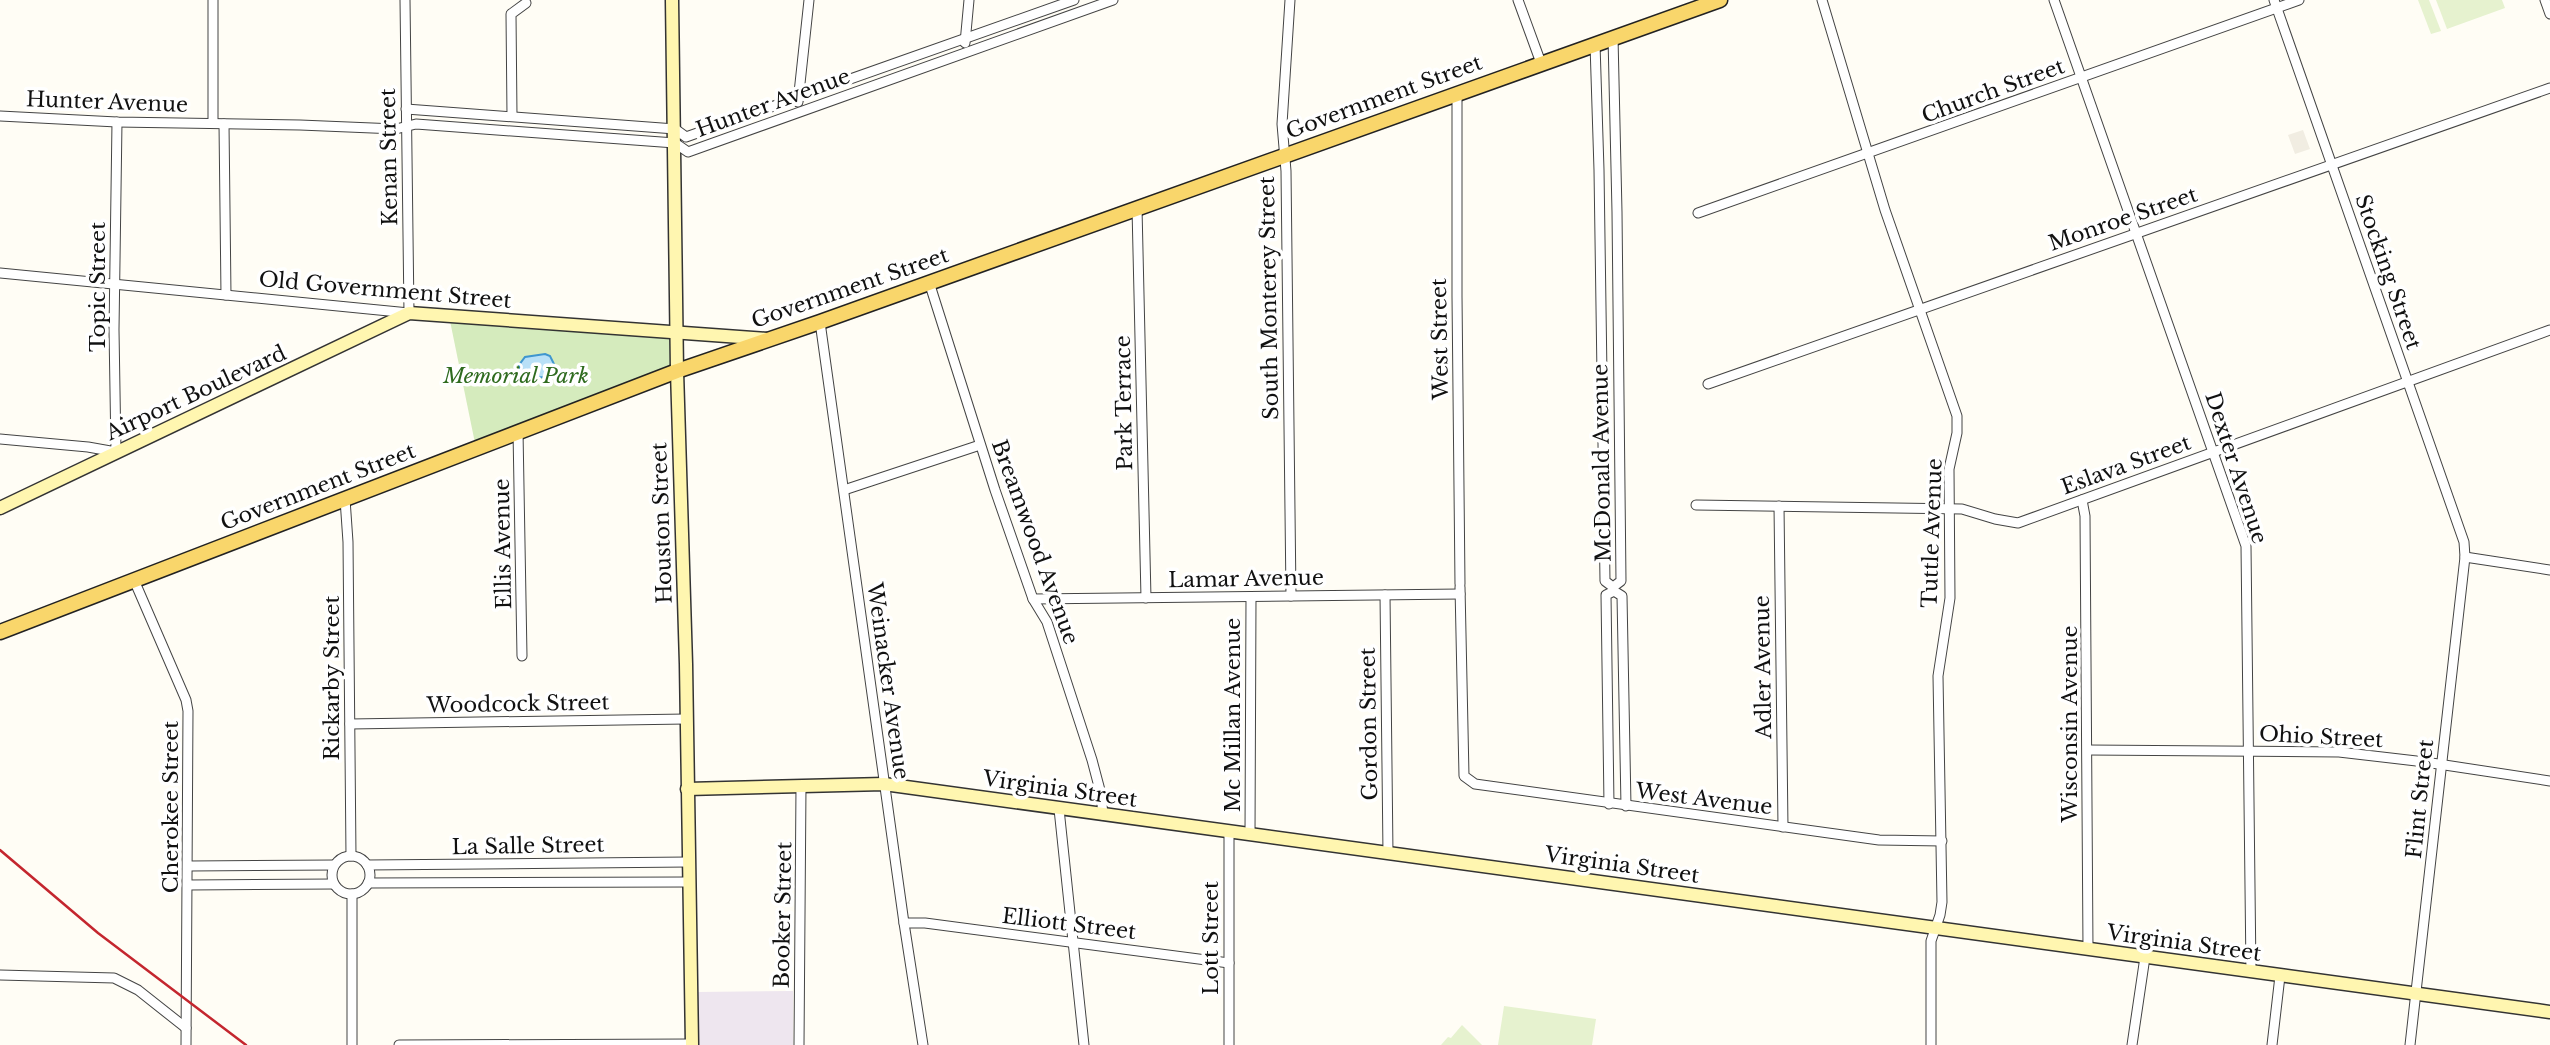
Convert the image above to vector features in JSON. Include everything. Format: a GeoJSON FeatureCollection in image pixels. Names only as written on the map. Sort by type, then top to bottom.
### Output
{"type":"FeatureCollection","features":[{"type":"Feature","properties":{"kind":"main road","name":"Government Street"},"geometry":{"type":"LineString","coordinates":[[0,632],[677,371],[1720,0]]}},
{"type":"Feature","properties":{"kind":"street"},"geometry":{"type":"LineString","coordinates":[[213,0],[214,123]]}},
{"type":"Feature","properties":{"kind":"street","name":"Kenan Street"},"geometry":{"type":"LineString","coordinates":[[405,0],[409,313]]}},
{"type":"Feature","properties":{"kind":"street","name":"Houston Street"},"geometry":{"type":"LineString","coordinates":[[672,0],[691,1044]]}},
{"type":"Feature","properties":{"kind":"street"},"geometry":{"type":"LineString","coordinates":[[800,112],[797,99],[809,0]]}},
{"type":"Feature","properties":{"kind":"street"},"geometry":{"type":"LineString","coordinates":[[967,52],[964,39],[969,0]]}},
{"type":"Feature","properties":{"kind":"street","name":"Hunter Avenue"},"geometry":{"type":"LineString","coordinates":[[406,109],[675,129],[686,137],[1074,0]]}},
{"type":"Feature","properties":{"kind":"street","name":"Hunter Avenue"},"geometry":{"type":"LineString","coordinates":[[0,116],[117,122],[396,129],[416,124],[675,143],[688,152],[1113,0]]}},
{"type":"Feature","properties":{"kind":"street","name":"South Monterey Street"},"geometry":{"type":"LineString","coordinates":[[1290,0],[1282,124],[1286,171],[1291,596]]}},
{"type":"Feature","properties":{"kind":"street"},"geometry":{"type":"LineString","coordinates":[[1518,0],[1541,63]]}},
{"type":"Feature","properties":{"kind":"street","name":"Tuttle Avenue"},"geometry":{"type":"LineString","coordinates":[[1822,0],[1868,154],[1957,416],[1957,433],[1949,468],[1950,598],[1938,676],[1941,902],[1931,940],[1931,1045]]}},
{"type":"Feature","properties":{"kind":"street","name":"Dexter Avenue"},"geometry":{"type":"LineString","coordinates":[[2054,0],[2246,546],[2251,972]]}},
{"type":"Feature","properties":{"kind":"street","name":"Church Street"},"geometry":{"type":"LineString","coordinates":[[1698,213],[2081,78],[2275,4],[2299,0]]}},
{"type":"Feature","properties":{"kind":"street"},"geometry":{"type":"LineString","coordinates":[[2545,0],[2550,14]]}},
{"type":"Feature","properties":{"kind":"street"},"geometry":{"type":"LineString","coordinates":[[512,116],[511,14],[526,3]]}},
{"type":"Feature","properties":{"kind":"street","name":"Stocking Street"},"geometry":{"type":"LineString","coordinates":[[2275,4],[2464,542],[2465,557]]}},
{"type":"Feature","properties":{"kind":"street","name":"McDonald Avenue"},"geometry":{"type":"LineString","coordinates":[[1595,44],[1605,581],[1614,587],[1621,581],[1613,37]]}},
{"type":"Feature","properties":{"kind":"street","name":"Monroe Street"},"geometry":{"type":"LineString","coordinates":[[1708,384],[2550,88]]}},
{"type":"Feature","properties":{"kind":"street","name":"West Street"},"geometry":{"type":"LineString","coordinates":[[1457,93],[1464,776]]}},
{"type":"Feature","properties":{"kind":"street","name":"Topic Street"},"geometry":{"type":"LineString","coordinates":[[116,453],[117,122]]}},
{"type":"Feature","properties":{"kind":"street"},"geometry":{"type":"LineString","coordinates":[[224,124],[226,295]]}},
{"type":"Feature","properties":{"kind":"street","name":"Park Terrace"},"geometry":{"type":"LineString","coordinates":[[1137,208],[1146,597]]}},
{"type":"Feature","properties":{"kind":"street","name":"Old Government Street"},"geometry":{"type":"LineString","coordinates":[[0,273],[409,313],[767,339]]}},
{"type":"Feature","properties":{"kind":"street","name":"Breamwood Avenue"},"geometry":{"type":"LineString","coordinates":[[929,282],[980,445],[1033,598],[1047,622],[1092,760],[1101,794],[1103,815]]}},
{"type":"Feature","properties":{"kind":"street","name":"Airport Boulevard"},"geometry":{"type":"LineString","coordinates":[[0,508],[409,313]]}},
{"type":"Feature","properties":{"kind":"street","name":"Weinacker Avenue"},"geometry":{"type":"LineString","coordinates":[[820,322],[923,1045]]}},
{"type":"Feature","properties":{"kind":"street","name":"Eslava Street"},"geometry":{"type":"LineString","coordinates":[[1696,505],[1949,508],[2018,523],[2550,330]]}},
{"type":"Feature","properties":{"kind":"street","name":"Ellis Avenue"},"geometry":{"type":"LineString","coordinates":[[519,431],[522,656]]}},
{"type":"Feature","properties":{"kind":"street"},"geometry":{"type":"LineString","coordinates":[[0,439],[88,447],[116,453]]}},
{"type":"Feature","properties":{"kind":"street"},"geometry":{"type":"LineString","coordinates":[[844,490],[980,445]]}},
{"type":"Feature","properties":{"kind":"street","name":"Rickarby Street"},"geometry":{"type":"LineString","coordinates":[[345,499],[348,542],[351,856]]}},
{"type":"Feature","properties":{"kind":"street","name":"Wisconsin Avenue"},"geometry":{"type":"LineString","coordinates":[[2081,500],[2085,516],[2088,949]]}},
{"type":"Feature","properties":{"kind":"street","name":"Adler Avenue"},"geometry":{"type":"LineString","coordinates":[[1779,506],[1783,827]]}},
{"type":"Feature","properties":{"kind":"street"},"geometry":{"type":"LineString","coordinates":[[2465,557],[2550,570]]}},
{"type":"Feature","properties":{"kind":"street","name":"Flint Street"},"geometry":{"type":"LineString","coordinates":[[2410,1045],[2465,557]]}},
{"type":"Feature","properties":{"kind":"street","name":"Cherokee Street"},"geometry":{"type":"LineString","coordinates":[[134,580],[186,700],[189,866],[186,1045]]}},
{"type":"Feature","properties":{"kind":"street","name":"Lamar Avenue"},"geometry":{"type":"LineString","coordinates":[[1033,598],[1385,595],[1460,588]]}},
{"type":"Feature","properties":{"kind":"street","name":"McDonald Avenue"},"geometry":{"type":"LineString","coordinates":[[1609,804],[1606,595],[1614,591],[1622,596],[1626,806]]}},
{"type":"Feature","properties":{"kind":"street","name":"Gordon Street"},"geometry":{"type":"LineString","coordinates":[[1385,595],[1388,853]]}},
{"type":"Feature","properties":{"kind":"street","name":"Mc Millan Avenue"},"geometry":{"type":"LineString","coordinates":[[1250,835],[1251,597]]}},
{"type":"Feature","properties":{"kind":"street","name":"Woodcock Street"},"geometry":{"type":"LineString","coordinates":[[349,724],[686,719]]}},
{"type":"Feature","properties":{"kind":"street","name":"Ohio Street"},"geometry":{"type":"LineString","coordinates":[[2088,750],[2339,752],[2550,781]]}},
{"type":"Feature","properties":{"kind":"street","name":"West Avenue"},"geometry":{"type":"LineString","coordinates":[[1464,776],[1475,784],[1609,804],[1879,840],[1942,841]]}},
{"type":"Feature","properties":{"kind":"street","name":"Virginia Street"},"geometry":{"type":"LineString","coordinates":[[687,789],[884,784],[2550,1012]]}},
{"type":"Feature","properties":{"kind":"street","name":"Booker Street"},"geometry":{"type":"LineString","coordinates":[[799,1045],[801,786]]}},
{"type":"Feature","properties":{"kind":"street"},"geometry":{"type":"LineString","coordinates":[[1059,809],[1084,1045]]}},
{"type":"Feature","properties":{"kind":"street","name":"Lott Street"},"geometry":{"type":"LineString","coordinates":[[1228,1045],[1229,832]]}},
{"type":"Feature","properties":{"kind":"street"},"geometry":{"type":"LineString","coordinates":[[351,856],[360,858],[370,874],[368,883],[352,894],[341,892],[331,875],[341,858],[351,856]]}},
{"type":"Feature","properties":{"kind":"street","name":"La Salle Street"},"geometry":{"type":"LineString","coordinates":[[367,866],[688,862]]}},
{"type":"Feature","properties":{"kind":"street"},"geometry":{"type":"LineString","coordinates":[[510,864],[510,883]]}},
{"type":"Feature","properties":{"kind":"street"},"geometry":{"type":"LineString","coordinates":[[189,866],[334,866]]}},
{"type":"Feature","properties":{"kind":"street","name":"La Salle Street"},"geometry":{"type":"LineString","coordinates":[[368,883],[689,882]]}},
{"type":"Feature","properties":{"kind":"street"},"geometry":{"type":"LineString","coordinates":[[188,885],[334,884]]}},
{"type":"Feature","properties":{"kind":"street"},"geometry":{"type":"LineString","coordinates":[[352,894],[352,1045]]}},
{"type":"Feature","properties":{"kind":"street","name":"Elliott Street"},"geometry":{"type":"LineString","coordinates":[[904,923],[925,923],[1229,963]]}},
{"type":"Feature","properties":{"kind":"street"},"geometry":{"type":"LineString","coordinates":[[2132,1045],[2145,957]]}},
{"type":"Feature","properties":{"kind":"street"},"geometry":{"type":"LineString","coordinates":[[0,975],[114,978],[138,990],[186,1028]]}},
{"type":"Feature","properties":{"kind":"street"},"geometry":{"type":"LineString","coordinates":[[2272,1045],[2280,976]]}},
{"type":"Feature","properties":{"kind":"street"},"geometry":{"type":"LineString","coordinates":[[399,1045],[691,1044]]}},
{"type":"Feature","properties":{"kind":"shaded area"},"geometry":{"type":"Polygon","coordinates":[[[2303,130],[2310,149],[2295,154],[2288,135],[2303,130]]]}},
{"type":"Feature","properties":{"kind":"shaded area"},"geometry":{"type":"Polygon","coordinates":[[[793,991],[793,1045],[699,1045],[697,992],[793,991]]]}},
{"type":"Feature","properties":{"kind":"green space"},"geometry":{"type":"Polygon","coordinates":[[[2418,0],[2429,0],[2441,31],[2431,34],[2418,0]]]}},
{"type":"Feature","properties":{"kind":"green space"},"geometry":{"type":"Polygon","coordinates":[[[2436,0],[2502,0],[2505,8],[2447,29],[2436,0]]]}},
{"type":"Feature","properties":{"kind":"green space","name":"Memorial Park"},"geometry":{"type":"Polygon","coordinates":[[[449,316],[678,333],[677,371],[476,448],[449,316]]]}},
{"type":"Feature","properties":{"kind":"green space"},"geometry":{"type":"Polygon","coordinates":[[[1504,1006],[1596,1019],[1592,1045],[1498,1045],[1504,1006]]]}},
{"type":"Feature","properties":{"kind":"green space"},"geometry":{"type":"Polygon","coordinates":[[[1462,1025],[1482,1045],[1441,1045],[1448,1037],[1451,1038],[1462,1025]]]}},
{"type":"Feature","properties":{"kind":"water"},"geometry":{"type":"Polygon","coordinates":[[[545,354],[550,356],[554,364],[551,373],[546,377],[529,378],[521,372],[519,365],[525,357],[545,354]]]}},
{"type":"Feature","properties":{"kind":"railway"},"geometry":{"type":"LineString","coordinates":[[0,850],[98,933],[246,1045]]}}]}
